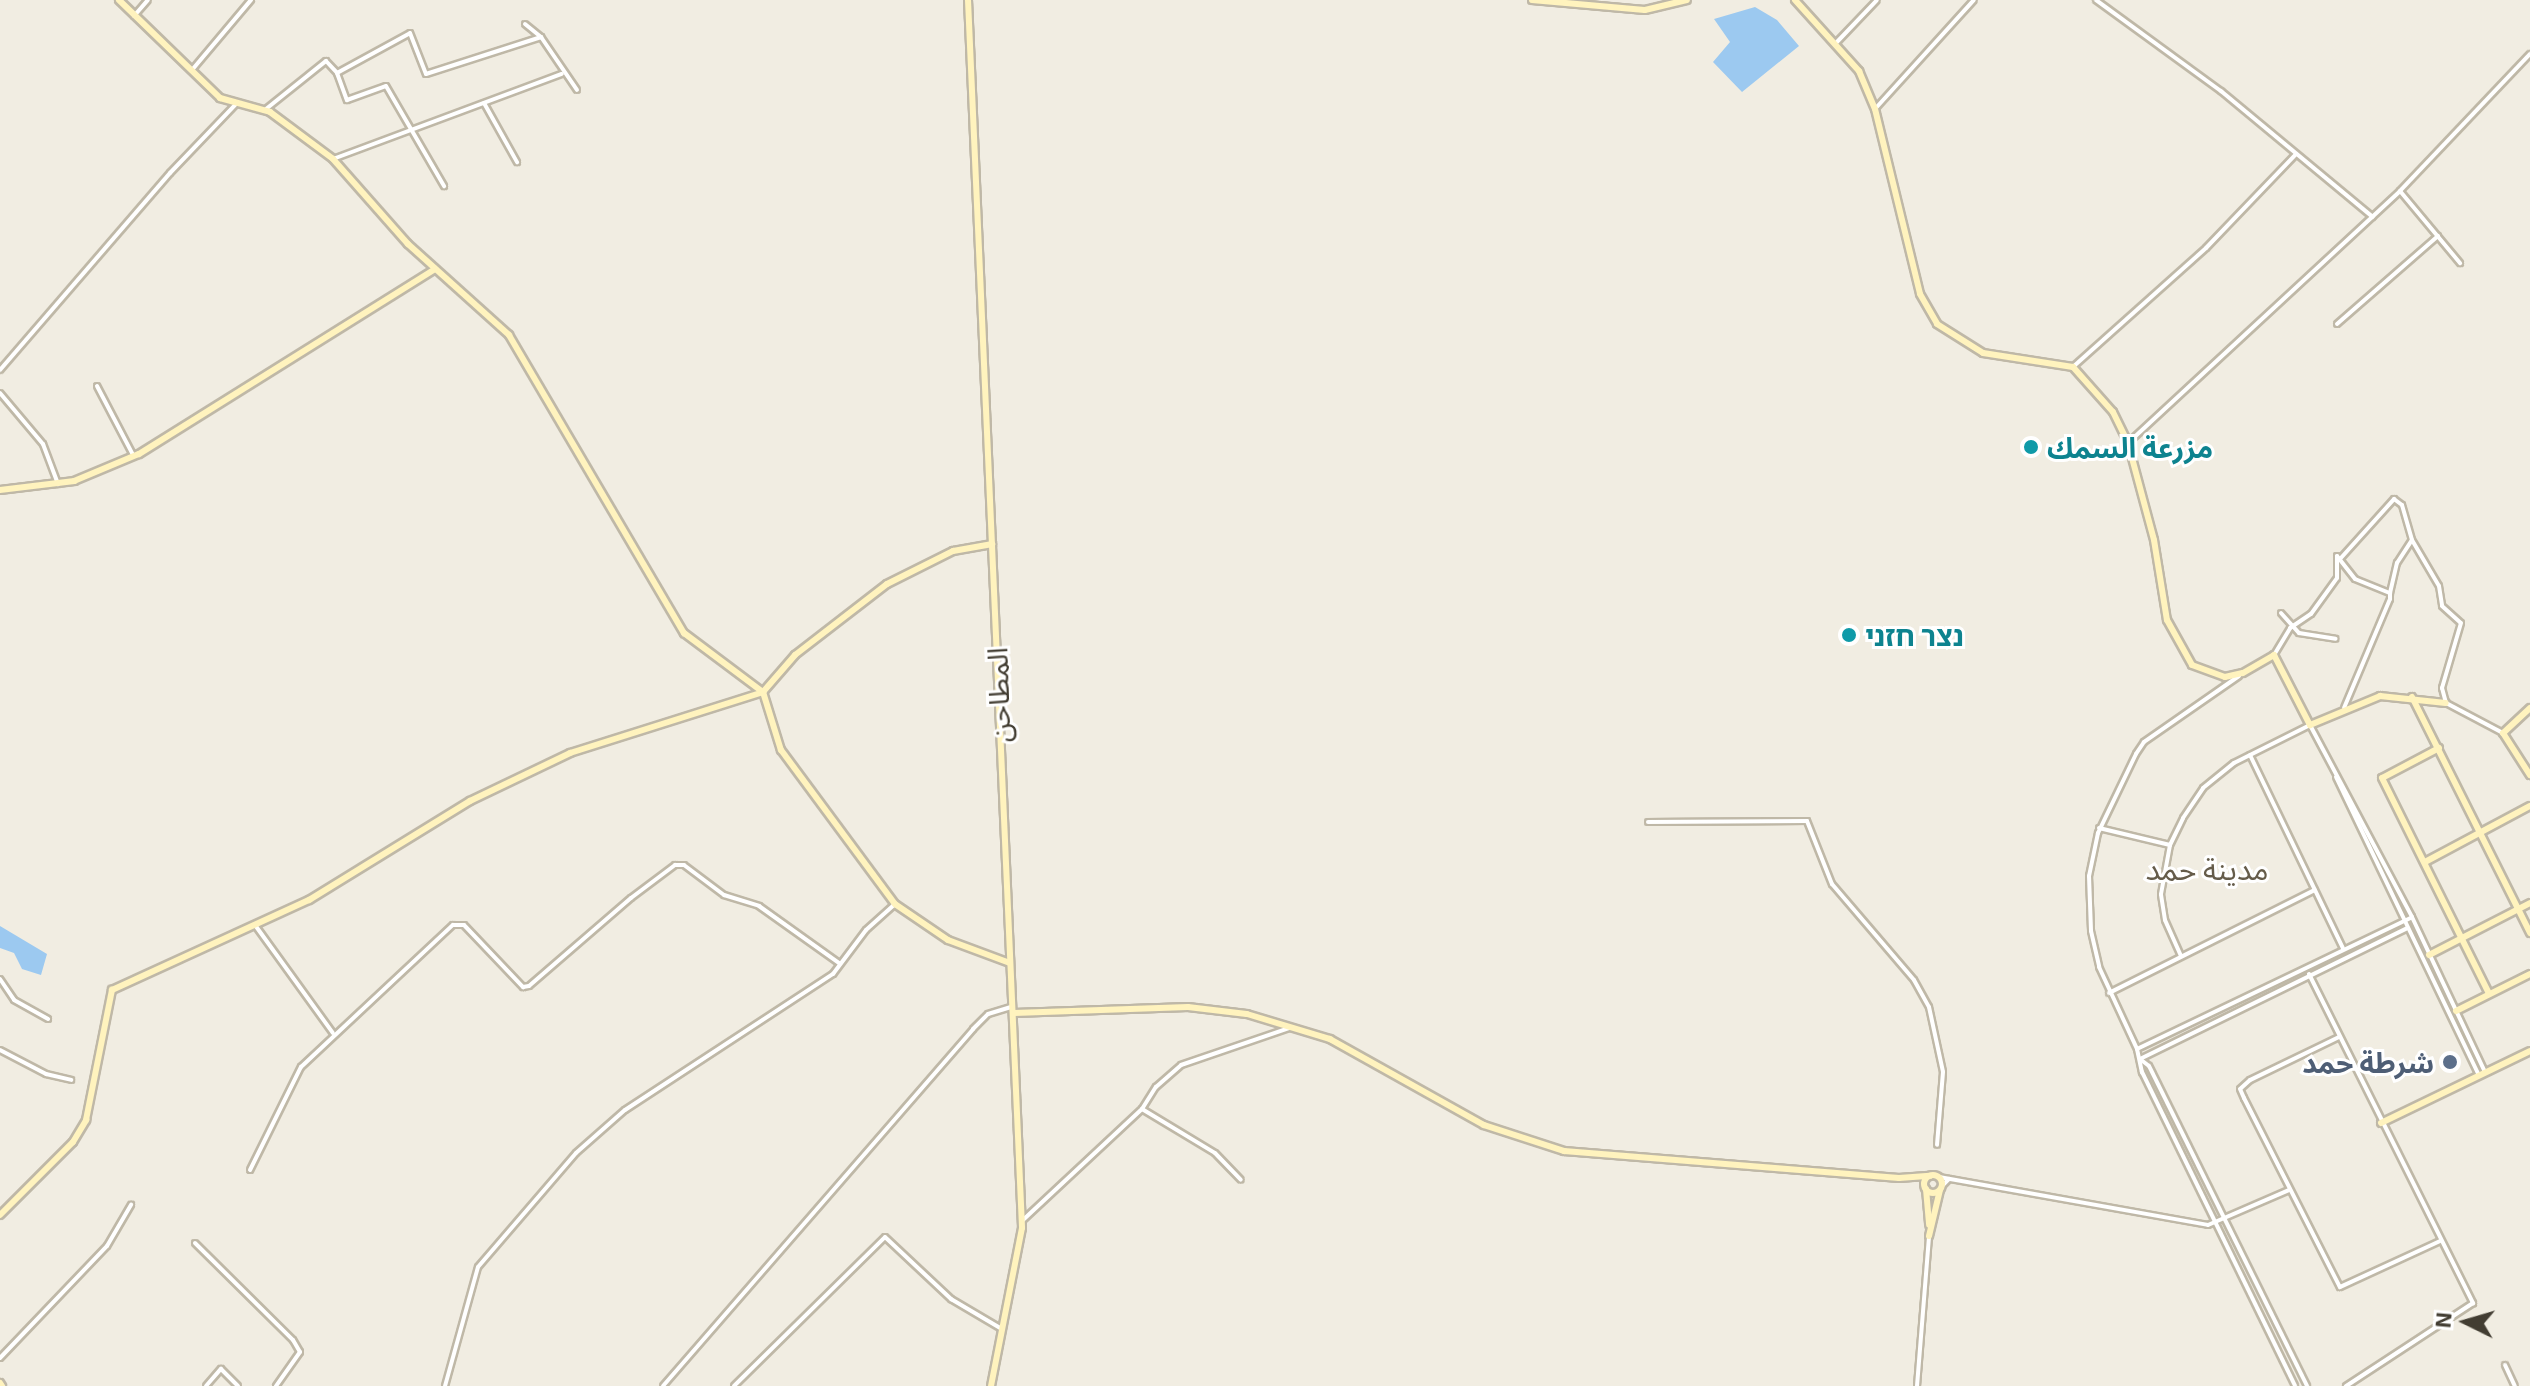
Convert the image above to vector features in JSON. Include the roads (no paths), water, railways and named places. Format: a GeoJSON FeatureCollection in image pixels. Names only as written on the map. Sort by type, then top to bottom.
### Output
{"type":"FeatureCollection","features":[{"type":"Feature","properties":{"kind":"street"},"geometry":{"type":"LineString","coordinates":[[119,0],[220,98],[265,111],[333,159],[375,211],[509,335],[684,633],[763,692],[781,750],[895,904],[948,940],[1010,963]]}},
{"type":"Feature","properties":{"kind":"street"},"geometry":{"type":"LineString","coordinates":[[134,16],[148,0]]}},
{"type":"Feature","properties":{"kind":"street"},"geometry":{"type":"LineString","coordinates":[[190,72],[251,0]]}},
{"type":"Feature","properties":{"kind":"street","name":"المطاحن"},"geometry":{"type":"LineString","coordinates":[[968,0],[1021,1221],[991,1386]]}},
{"type":"Feature","properties":{"kind":"street"},"geometry":{"type":"LineString","coordinates":[[1532,0],[1645,10],[1687,0]]}},
{"type":"Feature","properties":{"kind":"street"},"geometry":{"type":"LineString","coordinates":[[1795,0],[1859,71],[1875,109],[1920,294],[1937,324],[1983,353],[2073,367],[2113,412],[2128,443],[2174,640],[2202,671],[2225,677],[2243,673]]}},
{"type":"Feature","properties":{"kind":"street"},"geometry":{"type":"LineString","coordinates":[[1836,43],[1877,0]]}},
{"type":"Feature","properties":{"kind":"street"},"geometry":{"type":"LineString","coordinates":[[1875,109],[1974,0]]}},
{"type":"Feature","properties":{"kind":"street"},"geometry":{"type":"LineString","coordinates":[[2096,0],[2221,91],[2373,217]]}},
{"type":"Feature","properties":{"kind":"street"},"geometry":{"type":"LineString","coordinates":[[525,24],[541,37],[562,74],[577,90]]}},
{"type":"Feature","properties":{"kind":"street"},"geometry":{"type":"LineString","coordinates":[[337,73],[410,33],[426,74],[541,37]]}},
{"type":"Feature","properties":{"kind":"street"},"geometry":{"type":"LineString","coordinates":[[2128,443],[2400,191],[2530,54]]}},
{"type":"Feature","properties":{"kind":"street"},"geometry":{"type":"LineString","coordinates":[[265,111],[319,63],[329,62],[337,73],[347,100],[386,86],[444,186]]}},
{"type":"Feature","properties":{"kind":"street"},"geometry":{"type":"LineString","coordinates":[[333,159],[562,74]]}},
{"type":"Feature","properties":{"kind":"street"},"geometry":{"type":"LineString","coordinates":[[484,103],[517,162]]}},
{"type":"Feature","properties":{"kind":"street"},"geometry":{"type":"LineString","coordinates":[[0,370],[170,173],[236,104]]}},
{"type":"Feature","properties":{"kind":"street"},"geometry":{"type":"LineString","coordinates":[[2073,367],[2206,248],[2296,154]]}},
{"type":"Feature","properties":{"kind":"street"},"geometry":{"type":"LineString","coordinates":[[2400,191],[2460,263]]}},
{"type":"Feature","properties":{"kind":"street"},"geometry":{"type":"LineString","coordinates":[[2337,324],[2438,236]]}},
{"type":"Feature","properties":{"kind":"street"},"geometry":{"type":"LineString","coordinates":[[0,490],[58,484],[134,457],[435,269]]}},
{"type":"Feature","properties":{"kind":"street"},"geometry":{"type":"LineString","coordinates":[[97,386],[134,457]]}},
{"type":"Feature","properties":{"kind":"street"},"geometry":{"type":"LineString","coordinates":[[0,393],[43,444],[58,484]]}},
{"type":"Feature","properties":{"kind":"street"},"geometry":{"type":"LineString","coordinates":[[2340,559],[2394,499],[2402,505],[2412,540],[2429,564],[2446,614],[2461,623],[2442,688],[2446,703]]}},
{"type":"Feature","properties":{"kind":"street"},"geometry":{"type":"LineString","coordinates":[[2344,708],[2390,593],[2397,563],[2412,540]]}},
{"type":"Feature","properties":{"kind":"street"},"geometry":{"type":"LineString","coordinates":[[0,1215],[73,1142],[86,1120],[112,990],[347,879],[470,801],[570,753],[763,692],[795,655],[887,584],[953,551],[992,544]]}},
{"type":"Feature","properties":{"kind":"street"},"geometry":{"type":"LineString","coordinates":[[2295,1386],[2109,993],[2091,931],[2089,876],[2099,828],[2144,742],[2274,655],[2290,628],[2311,614],[2317,598],[2337,578],[2337,556],[2355,579],[2390,593]]}},
{"type":"Feature","properties":{"kind":"street"},"geometry":{"type":"LineString","coordinates":[[2281,613],[2290,628],[2336,639]]}},
{"type":"Feature","properties":{"kind":"street"},"geometry":{"type":"LineString","coordinates":[[2274,655],[2412,917],[2483,1076]]}},
{"type":"Feature","properties":{"kind":"street"},"geometry":{"type":"LineString","coordinates":[[2181,956],[2165,920],[2161,894],[2170,845],[2203,788],[2250,755],[2344,708],[2380,696],[2412,697],[2446,703],[2503,733],[2530,775]]}},
{"type":"Feature","properties":{"kind":"street"},"geometry":{"type":"LineString","coordinates":[[2412,697],[2530,933]]}},
{"type":"Feature","properties":{"kind":"street"},"geometry":{"type":"LineString","coordinates":[[2503,733],[2530,708]]}},
{"type":"Feature","properties":{"kind":"street"},"geometry":{"type":"LineString","coordinates":[[2310,725],[2483,1076]]}},
{"type":"Feature","properties":{"kind":"street"},"geometry":{"type":"LineString","coordinates":[[2439,748],[2382,778],[2489,994]]}},
{"type":"Feature","properties":{"kind":"street"},"geometry":{"type":"LineString","coordinates":[[2250,755],[2346,955]]}},
{"type":"Feature","properties":{"kind":"street"},"geometry":{"type":"LineString","coordinates":[[2425,862],[2530,806]]}},
{"type":"Feature","properties":{"kind":"street"},"geometry":{"type":"LineString","coordinates":[[1648,822],[1807,821],[1832,884],[1914,980],[1929,1007],[1943,1072],[1937,1145]]}},
{"type":"Feature","properties":{"kind":"street"},"geometry":{"type":"LineString","coordinates":[[2099,828],[2170,845]]}},
{"type":"Feature","properties":{"kind":"street"},"geometry":{"type":"LineString","coordinates":[[250,1170],[301,1067],[333,1033],[453,925],[464,925],[523,987],[535,983],[596,926],[675,865],[684,865],[724,895],[759,906],[839,963]]}},
{"type":"Feature","properties":{"kind":"street"},"geometry":{"type":"LineString","coordinates":[[2109,993],[2315,890]]}},
{"type":"Feature","properties":{"kind":"street"},"geometry":{"type":"LineString","coordinates":[[2429,955],[2530,903]]}},
{"type":"Feature","properties":{"kind":"street"},"geometry":{"type":"LineString","coordinates":[[445,1386],[478,1267],[576,1153],[625,1110],[763,1023],[833,974],[839,963],[895,904]]}},
{"type":"Feature","properties":{"kind":"street"},"geometry":{"type":"LineString","coordinates":[[2137,1049],[2412,917]]}},
{"type":"Feature","properties":{"kind":"street"},"geometry":{"type":"LineString","coordinates":[[255,925],[333,1033]]}},
{"type":"Feature","properties":{"kind":"street"},"geometry":{"type":"LineString","coordinates":[[2140,1059],[2346,955],[2415,925]]}},
{"type":"Feature","properties":{"kind":"street"},"geometry":{"type":"LineString","coordinates":[[2309,974],[2473,1303],[2346,1386]]}},
{"type":"Feature","properties":{"kind":"street"},"geometry":{"type":"LineString","coordinates":[[2456,1011],[2530,974]]}},
{"type":"Feature","properties":{"kind":"street"},"geometry":{"type":"LineString","coordinates":[[0,979],[14,1000],[48,1019]]}},
{"type":"Feature","properties":{"kind":"street"},"geometry":{"type":"LineString","coordinates":[[663,1386],[973,1029],[988,1014],[1014,1009],[1188,1007],[1294,1026],[1361,1054],[1484,1125],[1564,1151],[1899,1178],[1939,1177],[2174,1221],[2216,1223],[2289,1190]]}},
{"type":"Feature","properties":{"kind":"street"},"geometry":{"type":"LineString","coordinates":[[1021,1221],[1142,1109],[1156,1087],[1181,1065],[1260,1042],[1294,1026]]}},
{"type":"Feature","properties":{"kind":"street"},"geometry":{"type":"LineString","coordinates":[[2339,1037],[2240,1089],[2289,1190],[2340,1287],[2441,1241]]}},
{"type":"Feature","properties":{"kind":"street"},"geometry":{"type":"LineString","coordinates":[[0,1050],[46,1074],[71,1080]]}},
{"type":"Feature","properties":{"kind":"street"},"geometry":{"type":"LineString","coordinates":[[2381,1123],[2530,1051]]}},
{"type":"Feature","properties":{"kind":"street"},"geometry":{"type":"LineString","coordinates":[[2140,1059],[2149,1066],[2307,1386]]}},
{"type":"Feature","properties":{"kind":"street"},"geometry":{"type":"LineString","coordinates":[[1142,1109],[1215,1153],[1241,1180]]}},
{"type":"Feature","properties":{"kind":"street"},"geometry":{"type":"LineString","coordinates":[[1917,1386],[1929,1236],[1925,1188],[1930,1176]]}},
{"type":"Feature","properties":{"kind":"street"},"geometry":{"type":"LineString","coordinates":[[1929,1236],[1941,1188],[1939,1177]]}},
{"type":"Feature","properties":{"kind":"street"},"geometry":{"type":"LineString","coordinates":[[1899,1178],[1925,1188],[1941,1188],[1949,1179]]}},
{"type":"Feature","properties":{"kind":"street"},"geometry":{"type":"LineString","coordinates":[[0,1358],[107,1246],[131,1205]]}},
{"type":"Feature","properties":{"kind":"street"},"geometry":{"type":"LineString","coordinates":[[734,1386],[885,1237],[951,1299],[1002,1329]]}},
{"type":"Feature","properties":{"kind":"street"},"geometry":{"type":"LineString","coordinates":[[195,1243],[293,1340],[300,1352],[276,1386]]}},
{"type":"Feature","properties":{"kind":"street"},"geometry":{"type":"LineString","coordinates":[[2505,1365],[2515,1386]]}},
{"type":"Feature","properties":{"kind":"street"},"geometry":{"type":"LineString","coordinates":[[206,1386],[221,1369],[238,1386]]}},
{"type":"Feature","properties":{"kind":"water"},"geometry":{"type":"Polygon","coordinates":[[[1755,7],[1777,20],[1799,46],[1742,92],[1713,62],[1730,42],[1714,19],[1755,7]]]}},
{"type":"Feature","properties":{"kind":"water"},"geometry":{"type":"Polygon","coordinates":[[[0,926],[47,954],[41,975],[22,969],[14,953],[0,948],[0,926]]]}},
{"type":"Feature","properties":{"kind":"place","name":"مزرعة السمك"},"geometry":{"type":"Point","coordinates":[2031,447]}},
{"type":"Feature","properties":{"kind":"place","name":"נצר חזני"},"geometry":{"type":"Point","coordinates":[1849,635]}},
{"type":"Feature","properties":{"kind":"place","name":"شرطة حمد"},"geometry":{"type":"Point","coordinates":[2450,1062]}},
{"type":"Feature","properties":{"kind":"district","name":"مدينة حمد"},"geometry":{"type":"Point","coordinates":[2207,868]}}]}
